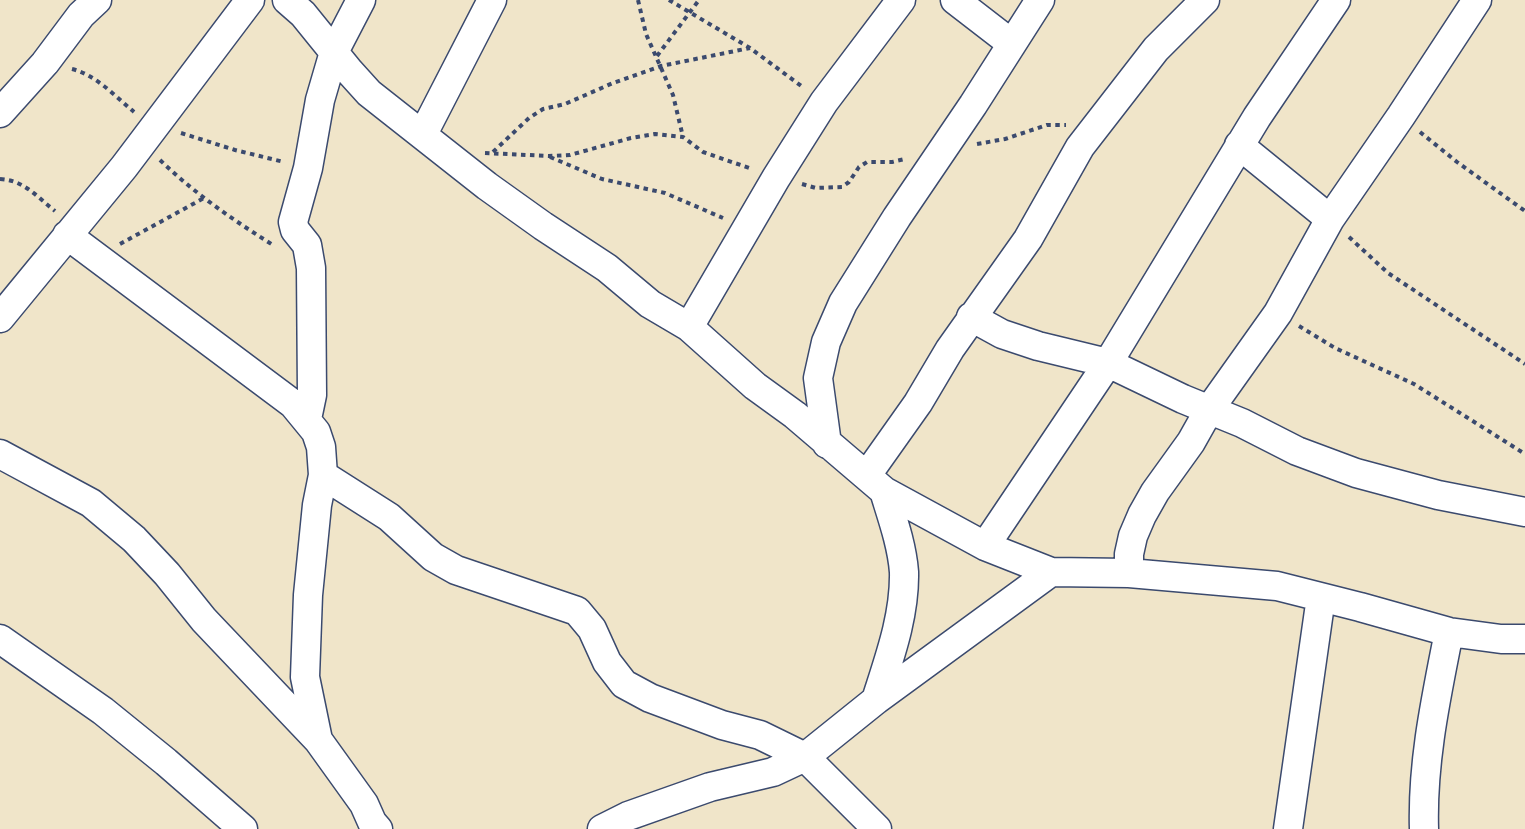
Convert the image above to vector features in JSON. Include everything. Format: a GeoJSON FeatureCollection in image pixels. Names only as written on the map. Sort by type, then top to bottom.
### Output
{"type":"FeatureCollection","features":[{"type":"Feature","properties":{"kind":"street"},"geometry":{"type":"LineString","coordinates":[[0,318],[150,132],[250,0]]}},
{"type":"Feature","properties":{"kind":"street"},"geometry":{"type":"LineString","coordinates":[[287,0],[303,14],[369,93],[543,226],[607,268],[650,304],[689,327],[754,386],[795,415],[875,483],[985,546],[1051,572],[1129,573],[1277,586],[1449,632],[1501,639],[1525,639]]}},
{"type":"Feature","properties":{"kind":"street"},"geometry":{"type":"LineString","coordinates":[[307,419],[312,395],[311,268],[307,245],[295,230],[293,222],[308,168],[320,100],[334,52],[361,0]]}},
{"type":"Feature","properties":{"kind":"street"},"geometry":{"type":"LineString","coordinates":[[423,134],[492,0]]}},
{"type":"Feature","properties":{"kind":"street"},"geometry":{"type":"LineString","coordinates":[[689,327],[776,178],[824,102],[901,0]]}},
{"type":"Feature","properties":{"kind":"street"},"geometry":{"type":"LineString","coordinates":[[955,0],[1012,44]]}},
{"type":"Feature","properties":{"kind":"street"},"geometry":{"type":"LineString","coordinates":[[827,444],[818,378],[826,342],[843,303],[1040,0]]}},
{"type":"Feature","properties":{"kind":"street"},"geometry":{"type":"LineString","coordinates":[[875,483],[950,349],[1028,239],[1080,147],[1156,49],[1205,0]]}},
{"type":"Feature","properties":{"kind":"street"},"geometry":{"type":"LineString","coordinates":[[985,546],[1108,363],[1239,145],[1336,0]]}},
{"type":"Feature","properties":{"kind":"street"},"geometry":{"type":"LineString","coordinates":[[1129,573],[1133,536],[1155,492],[1191,442],[1209,410],[1278,313],[1330,219],[1477,0]]}},
{"type":"Feature","properties":{"kind":"street"},"geometry":{"type":"LineString","coordinates":[[0,112],[45,63],[88,5]]}},
{"type":"Feature","properties":{"kind":"street"},"geometry":{"type":"LineString","coordinates":[[1239,145],[1330,219]]}},
{"type":"Feature","properties":{"kind":"street"},"geometry":{"type":"LineString","coordinates":[[71,231],[94,256],[293,404],[316,432],[321,447],[322,475],[308,595],[305,677],[318,740]]}},
{"type":"Feature","properties":{"kind":"street"},"geometry":{"type":"LineString","coordinates":[[971,317],[1002,334],[1108,363],[1242,423],[1297,452],[1356,473],[1438,495],[1525,512]]}},
{"type":"Feature","properties":{"kind":"street"},"geometry":{"type":"LineString","coordinates":[[0,454],[91,503],[134,539],[167,574],[204,620],[318,740],[364,804],[372,822],[378,829]]}},
{"type":"Feature","properties":{"kind":"street"},"geometry":{"type":"LineString","coordinates":[[322,475],[389,517],[433,557],[456,570],[577,611],[592,629],[607,662],[624,684],[650,698],[722,725],[760,735],[805,757],[877,829]]}},
{"type":"Feature","properties":{"kind":"street"},"geometry":{"type":"LineString","coordinates":[[875,483],[897,530],[904,572],[902,606],[896,636],[876,700]]}},
{"type":"Feature","properties":{"kind":"street"},"geometry":{"type":"LineString","coordinates":[[602,829],[628,816],[710,787],[773,772],[805,757],[876,700],[1051,572]]}},
{"type":"Feature","properties":{"kind":"street"},"geometry":{"type":"LineString","coordinates":[[1288,829],[1321,597]]}},
{"type":"Feature","properties":{"kind":"street"},"geometry":{"type":"LineString","coordinates":[[1424,829],[1425,772],[1429,734],[1449,632]]}},
{"type":"Feature","properties":{"kind":"street"},"geometry":{"type":"LineString","coordinates":[[7,651],[103,711],[243,829]]}},
{"type":"Feature","properties":{"kind":"path"},"geometry":{"type":"LineString","coordinates":[[638,0],[646,34],[673,95],[683,137]]}},
{"type":"Feature","properties":{"kind":"path"},"geometry":{"type":"LineString","coordinates":[[669,0],[750,48],[824,102]]}},
{"type":"Feature","properties":{"kind":"path"},"geometry":{"type":"LineString","coordinates":[[657,56],[699,0]]}},
{"type":"Feature","properties":{"kind":"path"},"geometry":{"type":"LineString","coordinates":[[492,152],[529,118],[543,110],[565,104],[661,66],[750,48]]}},
{"type":"Feature","properties":{"kind":"path"},"geometry":{"type":"LineString","coordinates":[[45,63],[81,71],[90,76],[150,132],[185,184],[245,228],[311,268]]}},
{"type":"Feature","properties":{"kind":"path"},"geometry":{"type":"LineString","coordinates":[[1401,116],[1457,162],[1525,211]]}},
{"type":"Feature","properties":{"kind":"path"},"geometry":{"type":"LineString","coordinates":[[452,157],[492,152],[549,156],[570,155],[631,138],[655,134],[683,137],[703,152],[776,178],[816,188],[842,187],[849,182],[859,167],[867,162],[892,162],[1005,139],[1047,124],[1071,126],[1090,134]]}},
{"type":"Feature","properties":{"kind":"path"},"geometry":{"type":"LineString","coordinates":[[150,132],[308,168]]}},
{"type":"Feature","properties":{"kind":"path"},"geometry":{"type":"LineString","coordinates":[[549,156],[602,179],[665,193],[746,228]]}},
{"type":"Feature","properties":{"kind":"path"},"geometry":{"type":"LineString","coordinates":[[0,179],[23,184],[71,231]]}},
{"type":"Feature","properties":{"kind":"path"},"geometry":{"type":"LineString","coordinates":[[94,256],[140,234],[204,198]]}},
{"type":"Feature","properties":{"kind":"path"},"geometry":{"type":"LineString","coordinates":[[1330,219],[1388,273],[1525,364]]}},
{"type":"Feature","properties":{"kind":"path"},"geometry":{"type":"LineString","coordinates":[[1278,313],[1335,348],[1414,384],[1525,454]]}}]}
